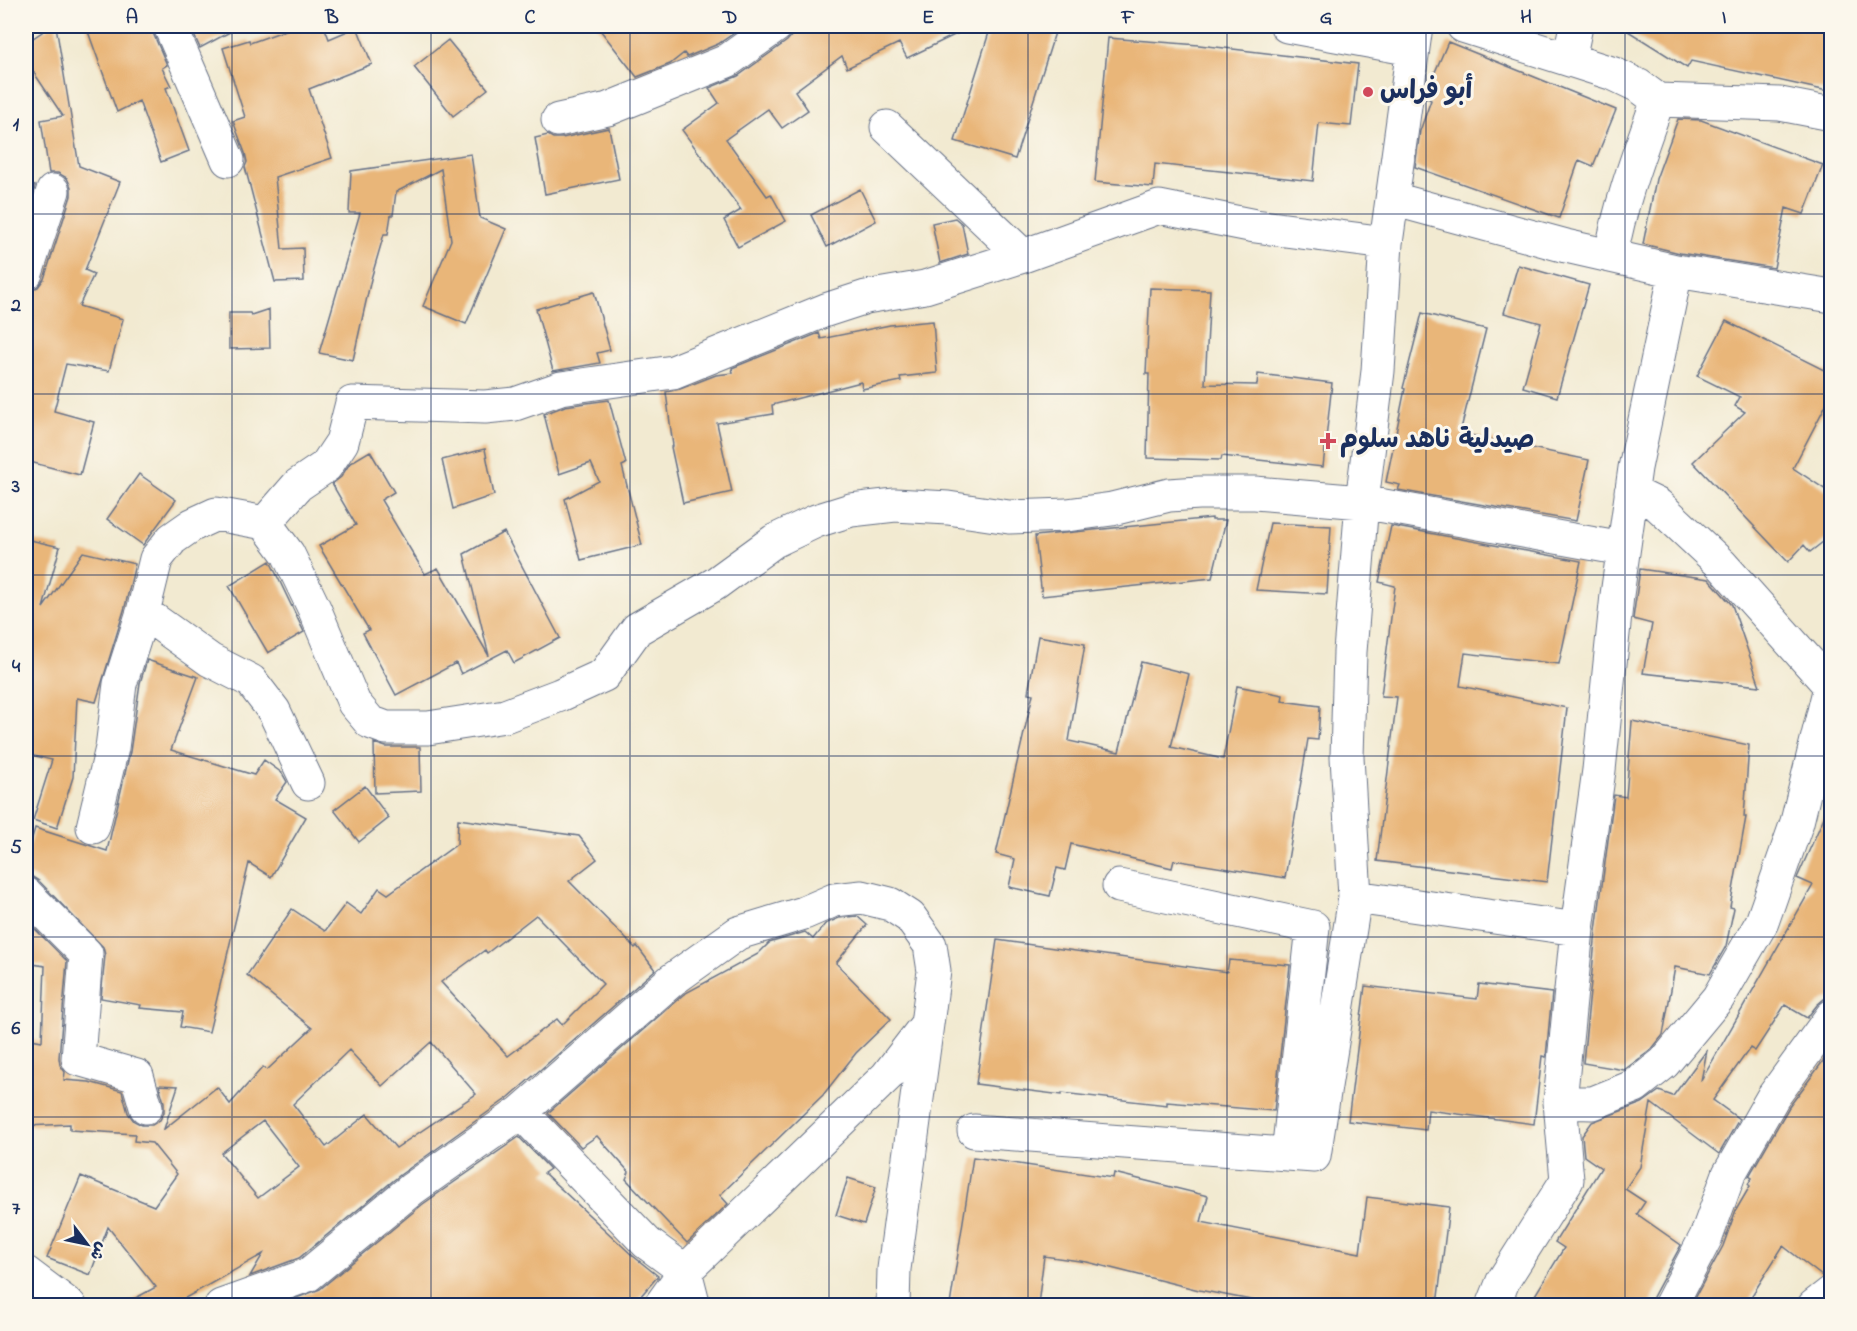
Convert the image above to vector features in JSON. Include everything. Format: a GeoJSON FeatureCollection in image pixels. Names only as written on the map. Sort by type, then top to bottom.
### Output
{"type":"FeatureCollection","features":[{"type":"Feature","properties":{"kind":"street"},"geometry":{"type":"LineString","coordinates":[[170,26],[228,160]]}},
{"type":"Feature","properties":{"kind":"street"},"geometry":{"type":"LineString","coordinates":[[558,120],[608,109],[728,61],[776,26]]}},
{"type":"Feature","properties":{"kind":"street"},"geometry":{"type":"LineString","coordinates":[[974,1131],[1314,1156],[1354,897],[1347,757],[1350,652],[1362,502],[1378,371],[1386,243],[1414,37],[1287,26]]}},
{"type":"Feature","properties":{"kind":"street"},"geometry":{"type":"LineString","coordinates":[[1463,26],[1614,74],[1639,86],[1658,100],[1780,104],[1832,114]]}},
{"type":"Feature","properties":{"kind":"street"},"geometry":{"type":"LineString","coordinates":[[1569,59],[1576,26]]}},
{"type":"Feature","properties":{"kind":"street"},"geometry":{"type":"LineString","coordinates":[[1611,256],[1614,236],[1631,179],[1658,100]]}},
{"type":"Feature","properties":{"kind":"street"},"geometry":{"type":"LineString","coordinates":[[887,127],[1023,256]]}},
{"type":"Feature","properties":{"kind":"street"},"geometry":{"type":"LineString","coordinates":[[26,273],[53,191]]}},
{"type":"Feature","properties":{"kind":"street"},"geometry":{"type":"LineString","coordinates":[[1393,199],[1566,246],[1676,271],[1832,296]]}},
{"type":"Feature","properties":{"kind":"street"},"geometry":{"type":"LineString","coordinates":[[265,523],[298,484],[326,466],[342,442],[352,403],[485,407],[515,404],[561,388],[673,372],[826,310],[866,297],[925,287],[1023,256],[1158,207],[1255,226],[1386,243]]}},
{"type":"Feature","properties":{"kind":"street"},"geometry":{"type":"LineString","coordinates":[[1493,1305],[1503,1281],[1568,1180],[1560,1102],[1577,929],[1598,779],[1631,492],[1676,271]]}},
{"type":"Feature","properties":{"kind":"street"},"geometry":{"type":"LineString","coordinates":[[93,827],[112,748],[120,684],[143,612],[156,559],[172,539],[192,525],[216,514],[265,523],[288,554],[314,608],[354,703],[370,722],[386,728],[428,728],[505,716],[604,675],[637,629],[715,584],[774,541],[816,520],[850,510],[895,505],[948,508],[1009,517],[1112,509],[1169,495],[1255,492],[1362,502],[1623,549]]}},
{"type":"Feature","properties":{"kind":"street"},"geometry":{"type":"LineString","coordinates":[[1560,1102],[1593,1103],[1635,1086],[1664,1063],[1718,998],[1762,922],[1797,822],[1831,687],[1721,564],[1658,505],[1631,492]]}},
{"type":"Feature","properties":{"kind":"street"},"geometry":{"type":"LineString","coordinates":[[143,612],[210,660],[251,681],[274,711],[308,783]]}},
{"type":"Feature","properties":{"kind":"street"},"geometry":{"type":"LineString","coordinates":[[1119,886],[1312,927],[1288,1154]]}},
{"type":"Feature","properties":{"kind":"street"},"geometry":{"type":"LineString","coordinates":[[26,894],[86,954],[78,1059],[137,1076],[146,1107]]}},
{"type":"Feature","properties":{"kind":"street"},"geometry":{"type":"LineString","coordinates":[[221,1305],[308,1275],[412,1190],[521,1112],[672,980],[738,933],[804,913],[834,900],[862,897],[890,904],[910,917],[930,945],[934,971],[894,1269],[893,1305]]}},
{"type":"Feature","properties":{"kind":"street"},"geometry":{"type":"LineString","coordinates":[[1354,897],[1577,929]]}},
{"type":"Feature","properties":{"kind":"street"},"geometry":{"type":"LineString","coordinates":[[1670,1305],[1706,1237],[1729,1174],[1773,1097],[1832,1016]]}},
{"type":"Feature","properties":{"kind":"street"},"geometry":{"type":"LineString","coordinates":[[660,1305],[685,1271],[887,1076],[927,1024]]}},
{"type":"Feature","properties":{"kind":"street"},"geometry":{"type":"LineString","coordinates":[[521,1112],[647,1243],[685,1271],[694,1305]]}},
{"type":"Feature","properties":{"kind":"street"},"geometry":{"type":"LineString","coordinates":[[26,1273],[70,1305]]}},
{"type":"Feature","properties":{"kind":"street"},"geometry":{"type":"LineString","coordinates":[[1814,1305],[1832,1292]]}},
{"type":"Feature","properties":{"kind":"building"},"geometry":{"type":"Polygon","coordinates":[[[51,26],[56,26],[79,166],[120,182],[85,270],[94,274],[79,306],[123,319],[109,371],[66,364],[54,411],[94,422],[80,475],[26,461],[26,291],[38,287],[44,279],[71,196],[71,187],[67,178],[58,173],[49,173],[41,120],[63,116],[26,61],[26,43],[51,26]]]}},
{"type":"Feature","properties":{"kind":"building"},"geometry":{"type":"Polygon","coordinates":[[[86,26],[152,26],[167,65],[162,68],[171,86],[166,88],[189,151],[161,162],[139,101],[117,112],[86,26]]]}},
{"type":"Feature","properties":{"kind":"building"},"geometry":{"type":"Polygon","coordinates":[[[190,26],[241,26],[200,48],[190,26]]]}},
{"type":"Feature","properties":{"kind":"building"},"geometry":{"type":"Polygon","coordinates":[[[297,26],[324,26],[329,39],[357,27],[372,64],[309,89],[332,158],[275,177],[282,249],[303,248],[304,281],[275,282],[245,167],[247,162],[245,153],[233,121],[245,117],[223,48],[249,40],[250,43],[297,26]]]}},
{"type":"Feature","properties":{"kind":"building"},"geometry":{"type":"Polygon","coordinates":[[[597,26],[733,26],[737,31],[718,44],[687,57],[684,53],[670,64],[637,77],[597,26]]]}},
{"type":"Feature","properties":{"kind":"building"},"geometry":{"type":"Polygon","coordinates":[[[795,26],[973,26],[907,58],[899,43],[847,68],[842,56],[795,91],[808,110],[782,128],[768,109],[726,139],[767,196],[771,194],[786,221],[738,247],[724,220],[741,210],[682,130],[719,103],[709,88],[738,76],[787,41],[793,34],[795,26]]]}},
{"type":"Feature","properties":{"kind":"building"},"geometry":{"type":"Polygon","coordinates":[[[991,26],[1057,26],[1015,159],[955,141],[991,26]]]}},
{"type":"Feature","properties":{"kind":"building"},"geometry":{"type":"Polygon","coordinates":[[[1620,26],[1812,26],[1832,30],[1832,92],[1691,61],[1687,68],[1620,26]]]}},
{"type":"Feature","properties":{"kind":"building"},"geometry":{"type":"Polygon","coordinates":[[[1108,38],[1199,45],[1358,64],[1351,126],[1319,123],[1313,181],[1155,164],[1153,187],[1095,182],[1108,38]]]}},
{"type":"Feature","properties":{"kind":"building"},"geometry":{"type":"Polygon","coordinates":[[[448,40],[488,89],[453,116],[414,67],[448,40]]]}},
{"type":"Feature","properties":{"kind":"building"},"geometry":{"type":"Polygon","coordinates":[[[1448,42],[1616,110],[1593,166],[1579,160],[1559,218],[1415,167],[1420,131],[1431,100],[1425,95],[1448,42]]]}},
{"type":"Feature","properties":{"kind":"building"},"geometry":{"type":"Polygon","coordinates":[[[1678,119],[1701,120],[1823,165],[1804,214],[1786,208],[1774,268],[1680,253],[1643,244],[1656,179],[1678,119]]]}},
{"type":"Feature","properties":{"kind":"building"},"geometry":{"type":"Polygon","coordinates":[[[609,128],[619,179],[545,194],[535,138],[548,135],[553,138],[562,138],[609,128]]]}},
{"type":"Feature","properties":{"kind":"building"},"geometry":{"type":"Polygon","coordinates":[[[471,154],[480,218],[506,229],[466,324],[423,306],[451,240],[441,169],[396,192],[393,215],[391,215],[388,234],[384,234],[371,279],[353,360],[319,353],[360,213],[349,213],[351,171],[471,154]]]}},
{"type":"Feature","properties":{"kind":"building"},"geometry":{"type":"Polygon","coordinates":[[[26,183],[35,186],[26,215],[26,183]]]}},
{"type":"Feature","properties":{"kind":"building"},"geometry":{"type":"Polygon","coordinates":[[[860,189],[876,221],[827,247],[811,215],[860,189]]]}},
{"type":"Feature","properties":{"kind":"building"},"geometry":{"type":"Polygon","coordinates":[[[955,218],[962,224],[968,254],[940,263],[932,223],[955,218]]]}},
{"type":"Feature","properties":{"kind":"building"},"geometry":{"type":"Polygon","coordinates":[[[1518,265],[1589,285],[1557,397],[1523,387],[1541,323],[1504,313],[1518,265]]]}},
{"type":"Feature","properties":{"kind":"building"},"geometry":{"type":"Polygon","coordinates":[[[1150,288],[1210,290],[1205,384],[1257,385],[1258,374],[1332,383],[1323,467],[1222,456],[1221,460],[1147,458],[1149,374],[1146,374],[1150,288]]]}},
{"type":"Feature","properties":{"kind":"building"},"geometry":{"type":"Polygon","coordinates":[[[594,292],[610,350],[597,353],[600,363],[553,371],[536,309],[594,292]]]}},
{"type":"Feature","properties":{"kind":"building"},"geometry":{"type":"Polygon","coordinates":[[[269,309],[270,348],[229,349],[229,313],[250,313],[251,315],[269,309]]]}},
{"type":"Feature","properties":{"kind":"building"},"geometry":{"type":"Polygon","coordinates":[[[1422,313],[1486,329],[1460,433],[1589,460],[1576,521],[1398,490],[1400,485],[1386,482],[1405,389],[1403,388],[1422,313]]]}},
{"type":"Feature","properties":{"kind":"building"},"geometry":{"type":"Polygon","coordinates":[[[933,321],[937,373],[900,377],[901,381],[862,389],[861,382],[772,405],[773,414],[717,423],[732,492],[683,503],[671,447],[673,446],[666,392],[716,375],[733,373],[732,368],[819,333],[821,339],[890,325],[933,321]]]}},
{"type":"Feature","properties":{"kind":"building"},"geometry":{"type":"Polygon","coordinates":[[[1726,321],[1832,374],[1832,393],[1793,468],[1832,494],[1832,535],[1810,552],[1804,545],[1788,562],[1693,462],[1745,412],[1735,406],[1740,397],[1697,376],[1726,321]]]}},
{"type":"Feature","properties":{"kind":"building"},"geometry":{"type":"Polygon","coordinates":[[[609,400],[626,464],[622,466],[642,545],[581,560],[565,499],[599,481],[591,463],[559,474],[544,414],[565,406],[609,400]]]}},
{"type":"Feature","properties":{"kind":"building"},"geometry":{"type":"Polygon","coordinates":[[[485,449],[494,495],[453,509],[442,460],[485,449]]]}},
{"type":"Feature","properties":{"kind":"building"},"geometry":{"type":"Polygon","coordinates":[[[370,451],[394,492],[381,500],[425,574],[438,568],[489,656],[464,554],[504,532],[560,638],[514,663],[507,650],[461,674],[456,663],[396,695],[363,633],[369,630],[319,546],[356,525],[332,484],[341,477],[350,463],[370,451]]]}},
{"type":"Feature","properties":{"kind":"building"},"geometry":{"type":"Polygon","coordinates":[[[139,474],[176,500],[143,545],[107,519],[139,474]]]}},
{"type":"Feature","properties":{"kind":"building"},"geometry":{"type":"Polygon","coordinates":[[[1212,518],[1212,520],[1226,520],[1212,578],[1042,596],[1035,536],[1212,518]]]}},
{"type":"Feature","properties":{"kind":"building"},"geometry":{"type":"Polygon","coordinates":[[[1270,523],[1331,526],[1327,594],[1256,590],[1270,523]]]}},
{"type":"Feature","properties":{"kind":"building"},"geometry":{"type":"Polygon","coordinates":[[[1391,526],[1581,561],[1559,664],[1465,653],[1460,686],[1567,708],[1547,882],[1377,861],[1397,697],[1381,696],[1395,586],[1379,582],[1391,526]]]}},
{"type":"Feature","properties":{"kind":"building"},"geometry":{"type":"Polygon","coordinates":[[[26,539],[60,547],[43,608],[83,552],[135,564],[125,607],[96,702],[77,698],[73,777],[57,828],[33,820],[52,760],[26,754],[26,539]]]}},
{"type":"Feature","properties":{"kind":"building"},"geometry":{"type":"Polygon","coordinates":[[[270,561],[304,632],[268,653],[229,586],[270,561]]]}},
{"type":"Feature","properties":{"kind":"building"},"geometry":{"type":"Polygon","coordinates":[[[1640,569],[1709,579],[1732,605],[1760,686],[1643,673],[1652,624],[1633,619],[1640,569]]]}},
{"type":"Feature","properties":{"kind":"building"},"geometry":{"type":"Polygon","coordinates":[[[1038,636],[1085,644],[1069,741],[1119,752],[1141,662],[1189,674],[1171,747],[1223,759],[1237,686],[1283,695],[1282,701],[1320,706],[1318,740],[1308,739],[1285,878],[1174,860],[1172,868],[1071,844],[1065,870],[1057,868],[1050,896],[1009,887],[1015,859],[996,854],[1033,694],[1028,693],[1038,636]]]}},
{"type":"Feature","properties":{"kind":"building"},"geometry":{"type":"Polygon","coordinates":[[[147,660],[198,677],[171,750],[254,775],[264,760],[282,773],[287,782],[275,799],[306,817],[271,877],[249,863],[209,1032],[180,1027],[183,1012],[140,1008],[141,1005],[101,998],[105,955],[103,947],[39,881],[26,876],[26,858],[35,828],[107,851],[130,752],[140,683],[147,660]]]}},
{"type":"Feature","properties":{"kind":"building"},"geometry":{"type":"Polygon","coordinates":[[[1632,721],[1749,745],[1744,817],[1746,817],[1730,907],[1734,908],[1726,946],[1710,974],[1675,967],[1663,1035],[1651,1050],[1624,1070],[1583,1063],[1596,931],[1614,795],[1626,797],[1632,721]]]}},
{"type":"Feature","properties":{"kind":"building"},"geometry":{"type":"Polygon","coordinates":[[[374,743],[386,747],[420,747],[421,791],[375,793],[374,743]]]}},
{"type":"Feature","properties":{"kind":"building"},"geometry":{"type":"Polygon","coordinates":[[[365,786],[389,818],[359,842],[334,810],[365,786]]]}},
{"type":"Feature","properties":{"kind":"building"},"geometry":{"type":"Polygon","coordinates":[[[1832,799],[1832,998],[1824,999],[1807,1018],[1785,1005],[1755,1051],[1750,1048],[1713,1100],[1739,1119],[1719,1154],[1651,1103],[1640,1167],[1625,1189],[1645,1202],[1637,1214],[1681,1245],[1651,1305],[1529,1305],[1564,1248],[1555,1242],[1601,1168],[1584,1156],[1582,1136],[1592,1122],[1642,1103],[1659,1091],[1673,1096],[1707,1050],[1701,1081],[1813,885],[1797,878],[1832,799]]]}},
{"type":"Feature","properties":{"kind":"building"},"geometry":{"type":"Polygon","coordinates":[[[458,819],[579,836],[597,859],[569,881],[635,948],[637,946],[655,970],[509,1097],[400,1175],[299,1258],[250,1276],[263,1254],[173,1305],[123,1305],[156,1287],[108,1227],[90,1275],[47,1258],[81,1176],[154,1206],[177,1174],[152,1143],[134,1141],[135,1134],[70,1130],[70,1124],[26,1126],[26,1038],[42,1041],[45,966],[26,963],[26,920],[67,961],[59,1058],[60,1065],[65,1072],[64,1080],[89,1082],[122,1091],[128,1113],[134,1121],[142,1125],[152,1125],[160,1120],[164,1112],[164,1102],[159,1085],[178,1086],[164,1129],[217,1087],[230,1104],[263,1067],[267,1070],[312,1028],[247,975],[292,909],[325,931],[346,903],[361,914],[379,888],[388,894],[457,844],[458,819]],[[536,915],[487,953],[485,950],[441,982],[508,1056],[557,1019],[562,1025],[603,984],[536,915]],[[431,1042],[382,1086],[349,1050],[293,1104],[326,1147],[367,1114],[396,1148],[476,1094],[431,1042]],[[263,1121],[221,1153],[258,1198],[299,1167],[263,1121]]]}},
{"type":"Feature","properties":{"kind":"building"},"geometry":{"type":"Polygon","coordinates":[[[857,916],[867,925],[836,963],[891,1019],[856,1053],[823,1095],[720,1195],[728,1204],[687,1243],[626,1179],[629,1172],[597,1136],[581,1147],[548,1113],[684,994],[758,954],[769,943],[805,932],[813,939],[825,924],[839,918],[857,916]]]}},
{"type":"Feature","properties":{"kind":"building"},"geometry":{"type":"Polygon","coordinates":[[[997,940],[1227,972],[1229,960],[1290,965],[1274,1111],[1167,1102],[1167,1105],[976,1084],[997,940]]]}},
{"type":"Feature","properties":{"kind":"building"},"geometry":{"type":"Polygon","coordinates":[[[1479,984],[1552,993],[1546,1057],[1542,1056],[1534,1124],[1428,1110],[1426,1130],[1348,1121],[1365,986],[1477,999],[1479,984]]]}},
{"type":"Feature","properties":{"kind":"building"},"geometry":{"type":"Polygon","coordinates":[[[1832,1049],[1832,1274],[1822,1276],[1783,1246],[1746,1305],[1691,1305],[1723,1246],[1736,1210],[1750,1186],[1748,1184],[1752,1178],[1749,1176],[1789,1107],[1832,1049]]]}},
{"type":"Feature","properties":{"kind":"building"},"geometry":{"type":"Polygon","coordinates":[[[519,1137],[550,1169],[544,1173],[633,1256],[658,1276],[633,1305],[278,1305],[320,1289],[423,1204],[519,1137]]]}},
{"type":"Feature","properties":{"kind":"building"},"geometry":{"type":"Polygon","coordinates":[[[973,1157],[1113,1178],[1114,1173],[1208,1196],[1201,1222],[1360,1253],[1367,1197],[1449,1207],[1437,1305],[1277,1305],[1199,1290],[1087,1262],[1044,1256],[1038,1305],[950,1305],[973,1157]]]}},
{"type":"Feature","properties":{"kind":"building"},"geometry":{"type":"Polygon","coordinates":[[[848,1178],[876,1187],[864,1224],[836,1215],[848,1178]]]}},
{"type":"Feature","properties":{"kind":"place","name":"أبو فراس"},"geometry":{"type":"Point","coordinates":[1368,92]}},
{"type":"Feature","properties":{"kind":"place","name":"صيدلية ناهد سلوم"},"geometry":{"type":"Point","coordinates":[1328,441]}}]}
